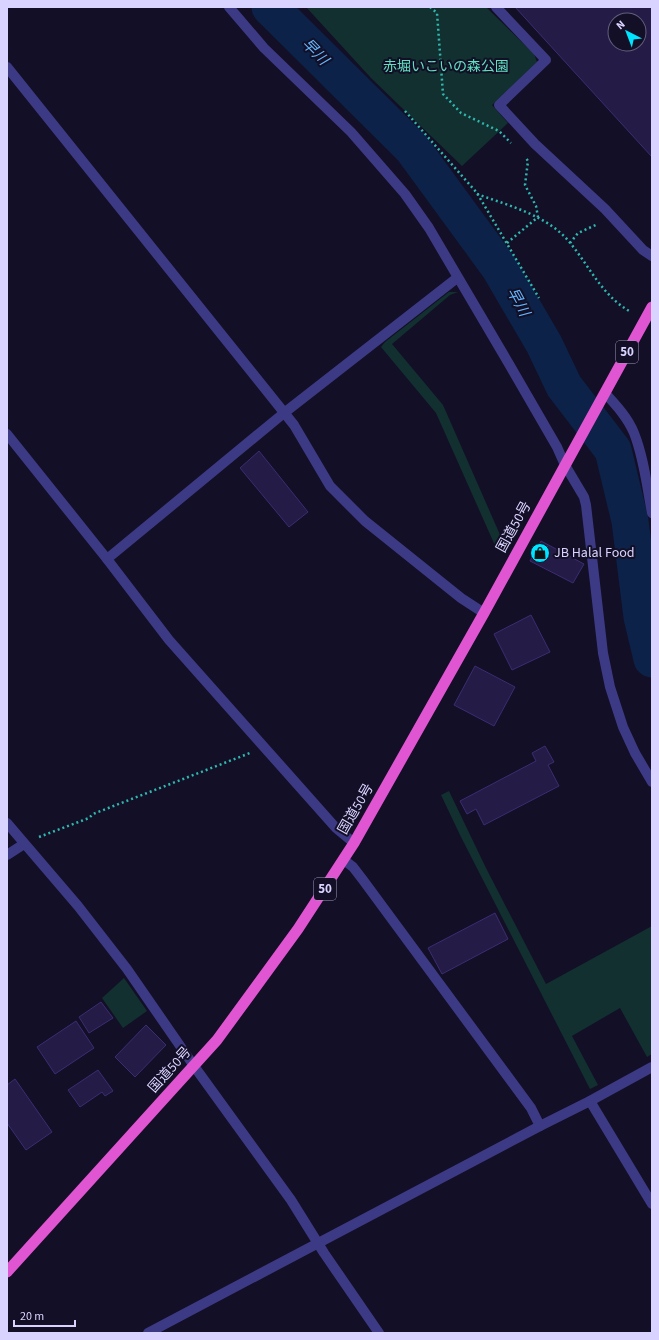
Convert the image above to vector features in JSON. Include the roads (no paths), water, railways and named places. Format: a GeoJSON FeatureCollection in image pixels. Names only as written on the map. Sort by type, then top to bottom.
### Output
{"type":"FeatureCollection","features":[{"type":"Feature","properties":{"kind":"highway","name":"国道50号"},"geometry":{"type":"LineString","coordinates":[[7,1272],[194,1066],[243,1006],[298,929],[354,843],[484,613],[652,307]]}},
{"type":"Feature","properties":{"kind":"street"},"geometry":{"type":"LineString","coordinates":[[229,7],[264,48],[351,132],[397,184],[429,228],[557,447],[567,460],[584,497],[586,505],[604,654],[610,687],[623,727],[652,782]]}},
{"type":"Feature","properties":{"kind":"street"},"geometry":{"type":"LineString","coordinates":[[496,7],[546,60],[499,105],[535,144],[605,209],[643,250],[652,256]]}},
{"type":"Feature","properties":{"kind":"street"},"geometry":{"type":"LineString","coordinates":[[7,67],[294,425],[330,486],[350,506],[398,548],[462,598],[484,613]]}},
{"type":"Feature","properties":{"kind":"street"},"geometry":{"type":"LineString","coordinates":[[107,559],[284,413],[458,278]]}},
{"type":"Feature","properties":{"kind":"street"},"geometry":{"type":"LineString","coordinates":[[604,395],[623,415],[634,432],[640,451],[652,513]]}},
{"type":"Feature","properties":{"kind":"street"},"geometry":{"type":"LineString","coordinates":[[7,434],[107,559],[169,640],[336,828],[354,843]]}},
{"type":"Feature","properties":{"kind":"street"},"geometry":{"type":"LineString","coordinates":[[7,823],[28,842],[127,969],[194,1066],[291,1200],[379,1333]]}},
{"type":"Feature","properties":{"kind":"street"},"geometry":{"type":"LineString","coordinates":[[7,855],[28,842]]}},
{"type":"Feature","properties":{"kind":"street"},"geometry":{"type":"LineString","coordinates":[[344,860],[353,867],[363,880],[531,1108],[540,1126]]}},
{"type":"Feature","properties":{"kind":"street"},"geometry":{"type":"LineString","coordinates":[[148,1333],[590,1101],[652,1066]]}},
{"type":"Feature","properties":{"kind":"street"},"geometry":{"type":"LineString","coordinates":[[590,1101],[652,1204]]}},
{"type":"Feature","properties":{"kind":"waterway","name":"早川"},"geometry":{"type":"LineString","coordinates":[[270,7],[412,148],[499,267],[544,344],[564,386],[613,450],[630,521],[642,617],[652,659]]}},
{"type":"Feature","properties":{"kind":"place","name":"JB Halal Food"},"geometry":{"type":"Point","coordinates":[540,553]}},
{"type":"Feature","properties":{"kind":"park label","name":"赤堀いこいの森公園"},"geometry":{"type":"Point","coordinates":[446,67]}}]}
